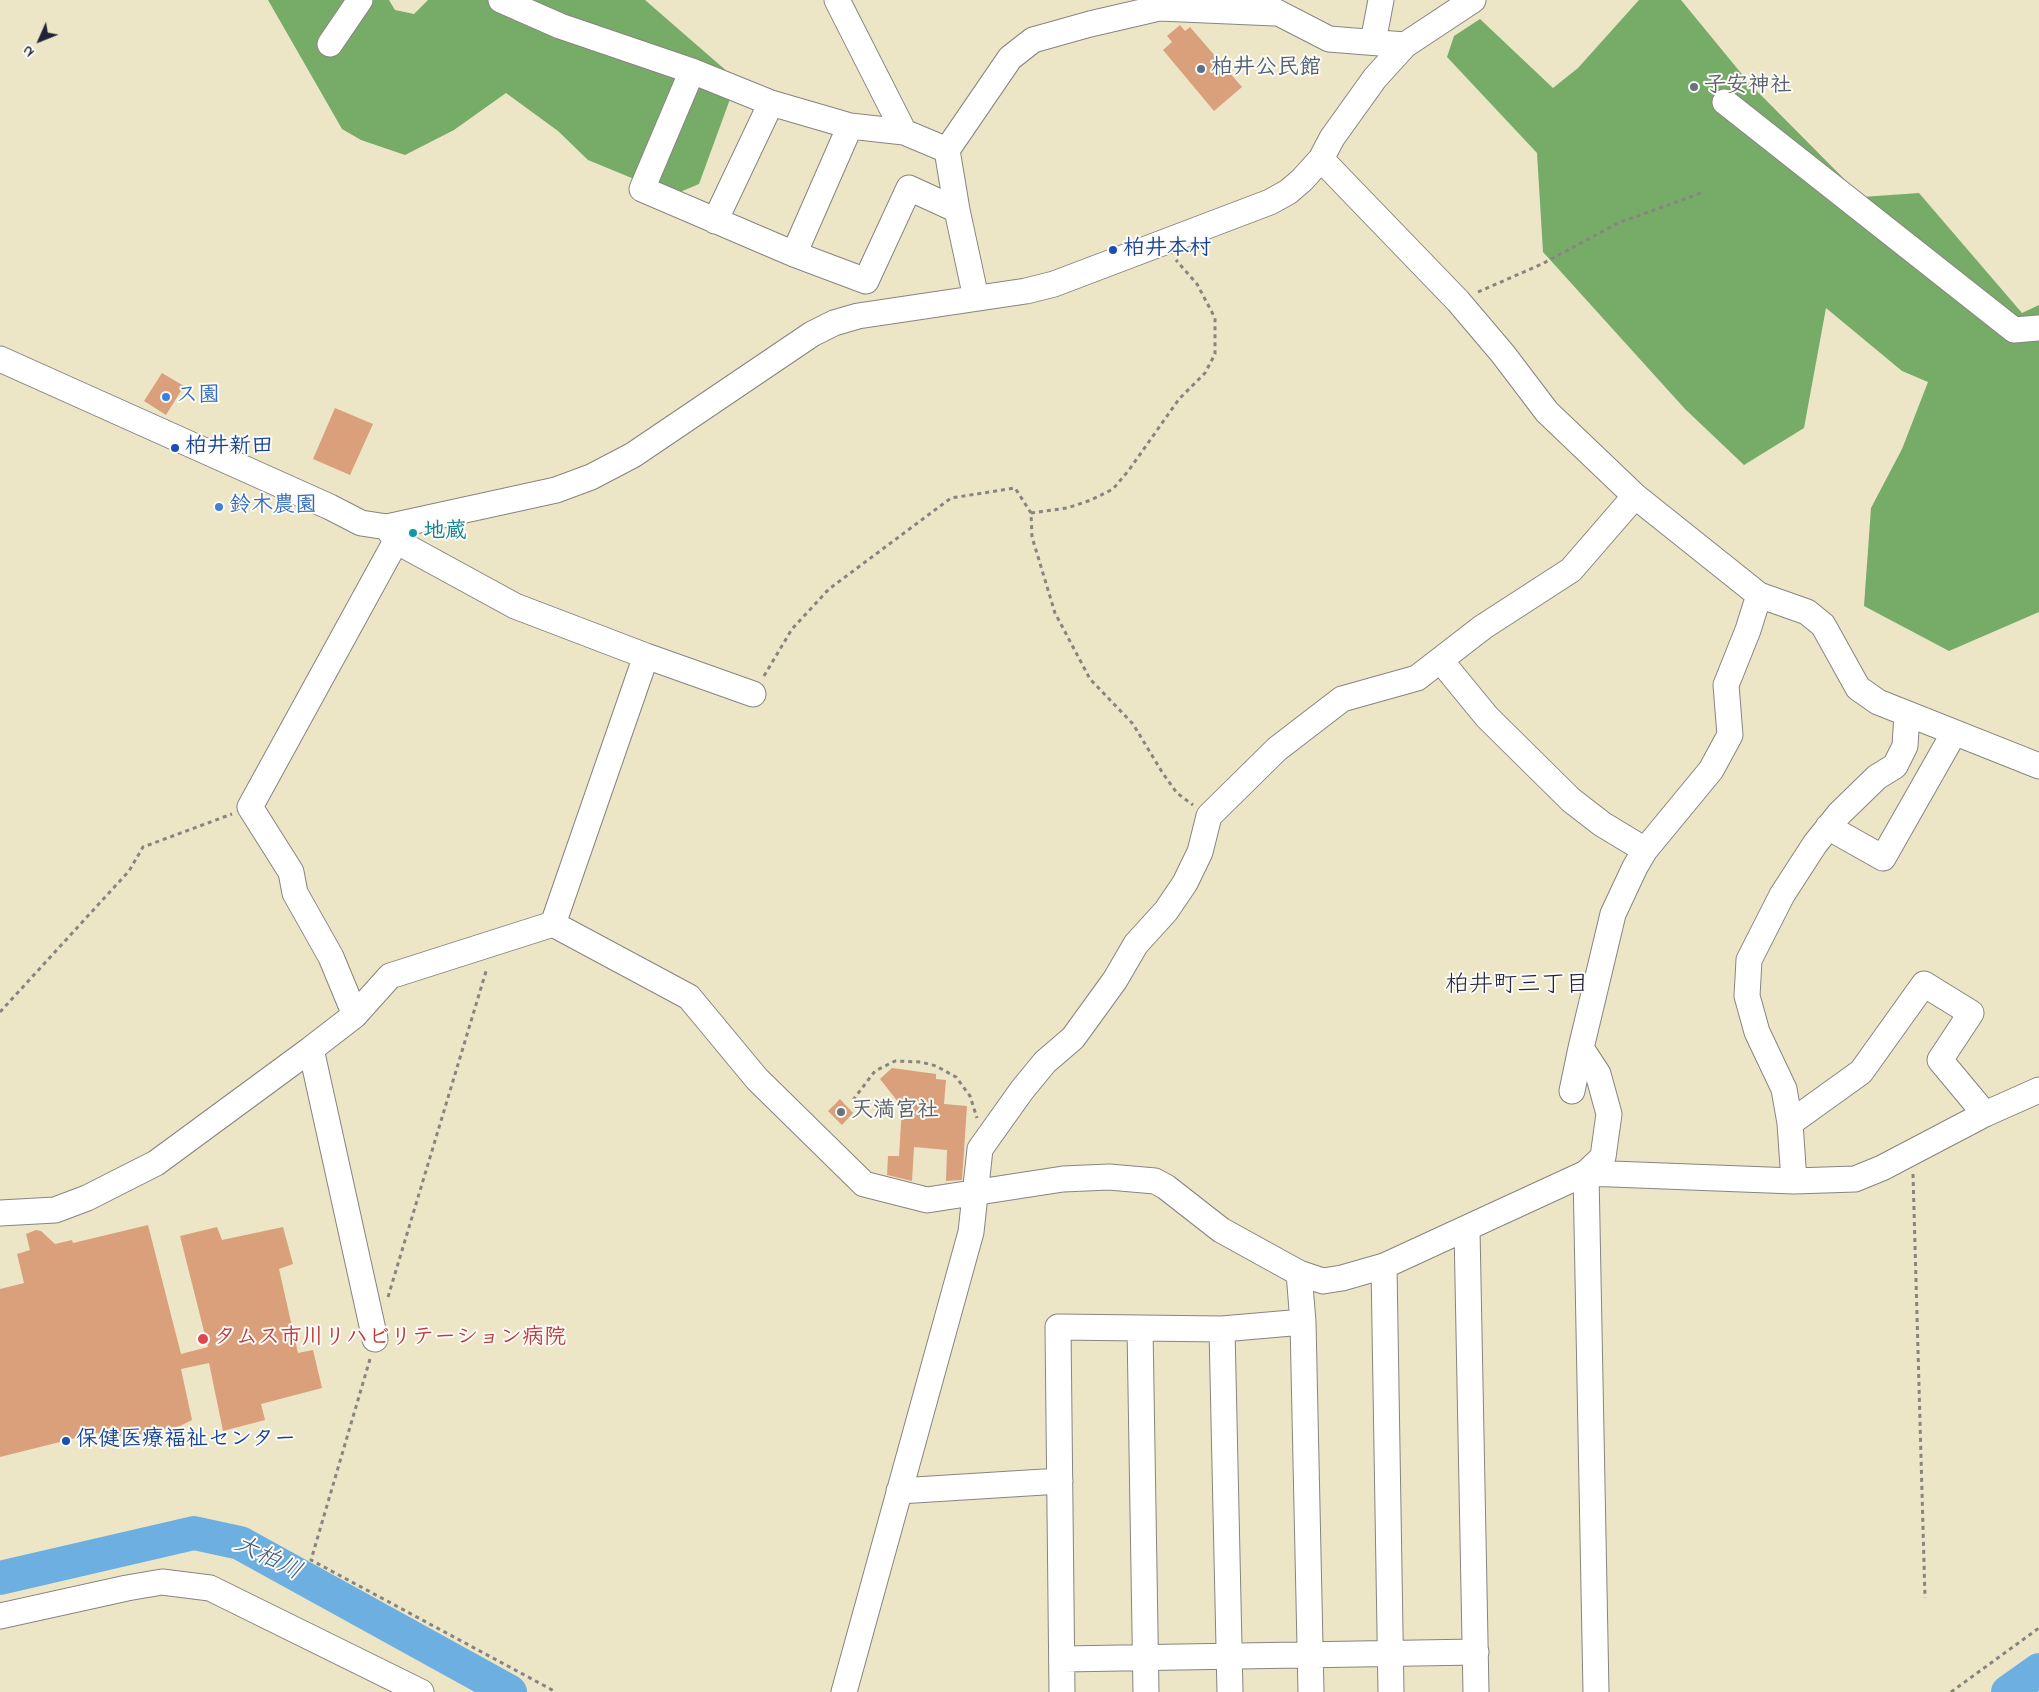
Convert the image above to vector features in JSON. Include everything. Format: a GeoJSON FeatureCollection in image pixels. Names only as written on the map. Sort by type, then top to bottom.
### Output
{"type":"FeatureCollection","features":[{"type":"Feature","properties":{"kind":"street"},"geometry":{"type":"LineString","coordinates":[[330,44],[360,0]]}},
{"type":"Feature","properties":{"kind":"street"},"geometry":{"type":"LineString","coordinates":[[501,0],[560,26],[692,71],[771,103],[850,126],[904,132],[947,150]]}},
{"type":"Feature","properties":{"kind":"street"},"geometry":{"type":"LineString","coordinates":[[837,0],[904,132]]}},
{"type":"Feature","properties":{"kind":"street"},"geometry":{"type":"LineString","coordinates":[[1373,42],[1380,0]]}},
{"type":"Feature","properties":{"kind":"street"},"geometry":{"type":"LineString","coordinates":[[976,298],[957,210],[947,150],[1010,58],[1033,40],[1159,8],[1260,3],[1329,39],[1406,45]]}},
{"type":"Feature","properties":{"kind":"street"},"geometry":{"type":"LineString","coordinates":[[355,1015],[331,957],[295,893],[291,872],[250,807],[392,534],[556,490],[591,477],[633,455],[812,334],[834,323],[858,316],[1026,291],[1054,284],[1270,202],[1282,196],[1302,180],[1321,159],[1332,138],[1375,78],[1406,45],[1463,4]]}},
{"type":"Feature","properties":{"kind":"street"},"geometry":{"type":"LineString","coordinates":[[692,71],[642,189],[794,254],[866,281],[909,188],[957,210]]}},
{"type":"Feature","properties":{"kind":"street"},"geometry":{"type":"LineString","coordinates":[[1726,102],[2014,330],[2039,328]]}},
{"type":"Feature","properties":{"kind":"street"},"geometry":{"type":"LineString","coordinates":[[715,221],[771,103]]}},
{"type":"Feature","properties":{"kind":"street"},"geometry":{"type":"LineString","coordinates":[[794,254],[850,126]]}},
{"type":"Feature","properties":{"kind":"street"},"geometry":{"type":"LineString","coordinates":[[1321,159],[1458,301],[1503,354],[1547,412],[1634,496],[1759,595],[1807,612],[1823,626],[1858,688],[1878,702],[2039,766]]}},
{"type":"Feature","properties":{"kind":"street"},"geometry":{"type":"LineString","coordinates":[[0,359],[330,507],[361,523],[392,534],[515,606],[753,694]]}},
{"type":"Feature","properties":{"kind":"street"},"geometry":{"type":"LineString","coordinates":[[844,1692],[971,1232],[980,1149],[1022,1090],[1045,1062],[1073,1038],[1116,980],[1136,944],[1166,912],[1185,883],[1200,852],[1209,816],[1277,749],[1342,699],[1417,678],[1482,627],[1571,570],[1634,496]]}},
{"type":"Feature","properties":{"kind":"street"},"geometry":{"type":"LineString","coordinates":[[1572,1091],[1613,914],[1645,850],[1711,770],[1730,735],[1726,685],[1748,630],[1759,595]]}},
{"type":"Feature","properties":{"kind":"street"},"geometry":{"type":"LineString","coordinates":[[553,924],[646,656]]}},
{"type":"Feature","properties":{"kind":"street"},"geometry":{"type":"LineString","coordinates":[[1441,661],[1487,717],[1571,800],[1602,824],[1645,850]]}},
{"type":"Feature","properties":{"kind":"street"},"geometry":{"type":"LineString","coordinates":[[1794,1181],[1790,1123],[1784,1089],[1757,1032],[1747,996],[1749,960],[1782,895],[1815,844],[1839,814],[1877,777],[1895,766],[1905,746],[1907,714]]}},
{"type":"Feature","properties":{"kind":"street"},"geometry":{"type":"LineString","coordinates":[[1828,827],[1883,858],[1954,733]]}},
{"type":"Feature","properties":{"kind":"street"},"geometry":{"type":"LineString","coordinates":[[0,1213],[54,1210],[87,1198],[156,1163],[312,1050],[355,1015],[390,976],[553,924],[689,997],[757,1079],[864,1184],[927,1200],[976,1194],[1063,1178],[1109,1177],[1154,1181],[1166,1187],[1221,1230],[1299,1273],[1323,1281],[1342,1278],[1384,1266],[1586,1173],[1603,1157],[1609,1114],[1598,1074],[1582,1048]]}},
{"type":"Feature","properties":{"kind":"street"},"geometry":{"type":"LineString","coordinates":[[1790,1123],[1861,1072],[1924,984],[1971,1013],[1940,1060],[1985,1114]]}},
{"type":"Feature","properties":{"kind":"street"},"geometry":{"type":"LineString","coordinates":[[312,1050],[376,1339]]}},
{"type":"Feature","properties":{"kind":"street"},"geometry":{"type":"LineString","coordinates":[[1586,1173],[1794,1181],[1855,1179],[1882,1168],[1985,1114],[2039,1090]]}},
{"type":"Feature","properties":{"kind":"street"},"geometry":{"type":"LineString","coordinates":[[1586,1173],[1596,1692]]}},
{"type":"Feature","properties":{"kind":"street"},"geometry":{"type":"LineString","coordinates":[[1467,1228],[1476,1692]]}},
{"type":"Feature","properties":{"kind":"street"},"geometry":{"type":"LineString","coordinates":[[1384,1266],[1391,1692]]}},
{"type":"Feature","properties":{"kind":"street"},"geometry":{"type":"LineString","coordinates":[[1299,1273],[1303,1322],[1311,1692]]}},
{"type":"Feature","properties":{"kind":"street"},"geometry":{"type":"LineString","coordinates":[[1062,1692],[1058,1328],[1222,1329],[1303,1322]]}},
{"type":"Feature","properties":{"kind":"street"},"geometry":{"type":"LineString","coordinates":[[1140,1328],[1146,1692]]}},
{"type":"Feature","properties":{"kind":"street"},"geometry":{"type":"LineString","coordinates":[[1222,1329],[1230,1692]]}},
{"type":"Feature","properties":{"kind":"street"},"geometry":{"type":"LineString","coordinates":[[898,1491],[1060,1481]]}},
{"type":"Feature","properties":{"kind":"street"},"geometry":{"type":"LineString","coordinates":[[0,1616],[162,1582],[210,1588],[422,1692]]}},
{"type":"Feature","properties":{"kind":"street"},"geometry":{"type":"LineString","coordinates":[[1063,1659],[1476,1652]]}},
{"type":"Feature","properties":{"kind":"path"},"geometry":{"type":"LineString","coordinates":[[1458,301],[1542,264],[1618,223],[1701,194]]}},
{"type":"Feature","properties":{"kind":"path"},"geometry":{"type":"LineString","coordinates":[[1031,512],[1067,508],[1091,500],[1113,488],[1129,470],[1179,399],[1205,373],[1215,354],[1215,318],[1196,284],[1161,242]]}},
{"type":"Feature","properties":{"kind":"path"},"geometry":{"type":"LineString","coordinates":[[753,694],[792,629],[829,589],[951,498],[1015,488],[1031,512],[1032,537],[1055,613],[1090,679],[1132,724],[1177,793],[1209,816]]}},
{"type":"Feature","properties":{"kind":"path"},"geometry":{"type":"LineString","coordinates":[[0,1012],[129,871],[143,847],[250,807]]}},
{"type":"Feature","properties":{"kind":"path"},"geometry":{"type":"LineString","coordinates":[[387,1301],[495,941]]}},
{"type":"Feature","properties":{"kind":"path"},"geometry":{"type":"LineString","coordinates":[[853,1100],[875,1071],[895,1061],[921,1062],[936,1066],[956,1078],[970,1096],[978,1121],[980,1149]]}},
{"type":"Feature","properties":{"kind":"path"},"geometry":{"type":"LineString","coordinates":[[1912,1151],[1925,1598]]}},
{"type":"Feature","properties":{"kind":"path"},"geometry":{"type":"LineString","coordinates":[[376,1339],[311,1560],[556,1692]]}},
{"type":"Feature","properties":{"kind":"path"},"geometry":{"type":"LineString","coordinates":[[1951,1692],[2039,1628]]}},
{"type":"Feature","properties":{"kind":"green space"},"geometry":{"type":"Polygon","coordinates":[[[268,0],[389,0],[395,10],[414,14],[428,0],[645,0],[737,80],[699,184],[673,195],[588,160],[558,131],[506,93],[454,130],[405,155],[361,140],[342,129],[268,0]]]}},
{"type":"Feature","properties":{"kind":"green space"},"geometry":{"type":"Polygon","coordinates":[[[1639,0],[1681,0],[1750,84],[1862,197],[1919,193],[2022,313],[2039,305],[2039,612],[1949,651],[1864,606],[1871,508],[1902,449],[1928,382],[1902,371],[1826,308],[1804,428],[1744,465],[1685,409],[1543,252],[1537,153],[1447,57],[1454,36],[1480,19],[1553,88],[1578,68],[1639,0]]]}},
{"type":"Feature","properties":{"kind":"building"},"geometry":{"type":"Polygon","coordinates":[[[1180,25],[1185,31],[1190,27],[1242,87],[1214,111],[1163,50],[1172,42],[1167,36],[1180,25]]]}},
{"type":"Feature","properties":{"kind":"building"},"geometry":{"type":"Polygon","coordinates":[[[162,373],[184,386],[166,415],[144,401],[162,373]]]}},
{"type":"Feature","properties":{"kind":"building"},"geometry":{"type":"Polygon","coordinates":[[[335,408],[373,424],[350,475],[313,459],[335,408]]]}},
{"type":"Feature","properties":{"kind":"building"},"geometry":{"type":"Polygon","coordinates":[[[892,1068],[936,1074],[936,1079],[946,1080],[944,1104],[967,1106],[962,1180],[946,1181],[947,1150],[914,1147],[912,1181],[887,1175],[888,1156],[899,1156],[902,1107],[880,1079],[892,1068]]]}},
{"type":"Feature","properties":{"kind":"building"},"geometry":{"type":"Polygon","coordinates":[[[840,1099],[853,1113],[842,1125],[828,1111],[840,1099]]]}},
{"type":"Feature","properties":{"kind":"building"},"geometry":{"type":"Polygon","coordinates":[[[148,1225],[181,1354],[208,1347],[180,1236],[217,1227],[222,1240],[283,1227],[293,1264],[279,1269],[298,1353],[313,1350],[322,1388],[261,1404],[265,1420],[223,1431],[209,1363],[181,1369],[192,1420],[180,1426],[128,1437],[96,1433],[0,1457],[0,1289],[24,1283],[17,1254],[30,1250],[26,1234],[36,1230],[41,1231],[55,1244],[72,1240],[73,1243],[148,1225]]]}},
{"type":"Feature","properties":{"kind":"waterway","name":"大柏川"},"geometry":{"type":"LineString","coordinates":[[0,1578],[194,1533],[240,1543],[510,1692]]}},
{"type":"Feature","properties":{"kind":"waterway","name":"大柏川"},"geometry":{"type":"LineString","coordinates":[[2008,1692],[2039,1670]]}},
{"type":"Feature","properties":{"kind":"place","name":"柏井公民館"},"geometry":{"type":"Point","coordinates":[1201,69]}},
{"type":"Feature","properties":{"kind":"place","name":"子安神社"},"geometry":{"type":"Point","coordinates":[1694,87]}},
{"type":"Feature","properties":{"kind":"place","name":"柏井本村"},"geometry":{"type":"Point","coordinates":[1113,250]}},
{"type":"Feature","properties":{"kind":"place","name":"ス園"},"geometry":{"type":"Point","coordinates":[166,397]}},
{"type":"Feature","properties":{"kind":"place","name":"柏井新田"},"geometry":{"type":"Point","coordinates":[175,448]}},
{"type":"Feature","properties":{"kind":"place","name":"鈴木農園"},"geometry":{"type":"Point","coordinates":[219,507]}},
{"type":"Feature","properties":{"kind":"place","name":"地蔵"},"geometry":{"type":"Point","coordinates":[413,533]}},
{"type":"Feature","properties":{"kind":"place","name":"天満宮社"},"geometry":{"type":"Point","coordinates":[841,1112]}},
{"type":"Feature","properties":{"kind":"place","name":"タムス市川リハビリテーション病院"},"geometry":{"type":"Point","coordinates":[203,1339]}},
{"type":"Feature","properties":{"kind":"place","name":"保健医療福祉センター"},"geometry":{"type":"Point","coordinates":[66,1441]}},
{"type":"Feature","properties":{"kind":"district","name":"柏井町三丁目"},"geometry":{"type":"Point","coordinates":[1517,987]}}]}
